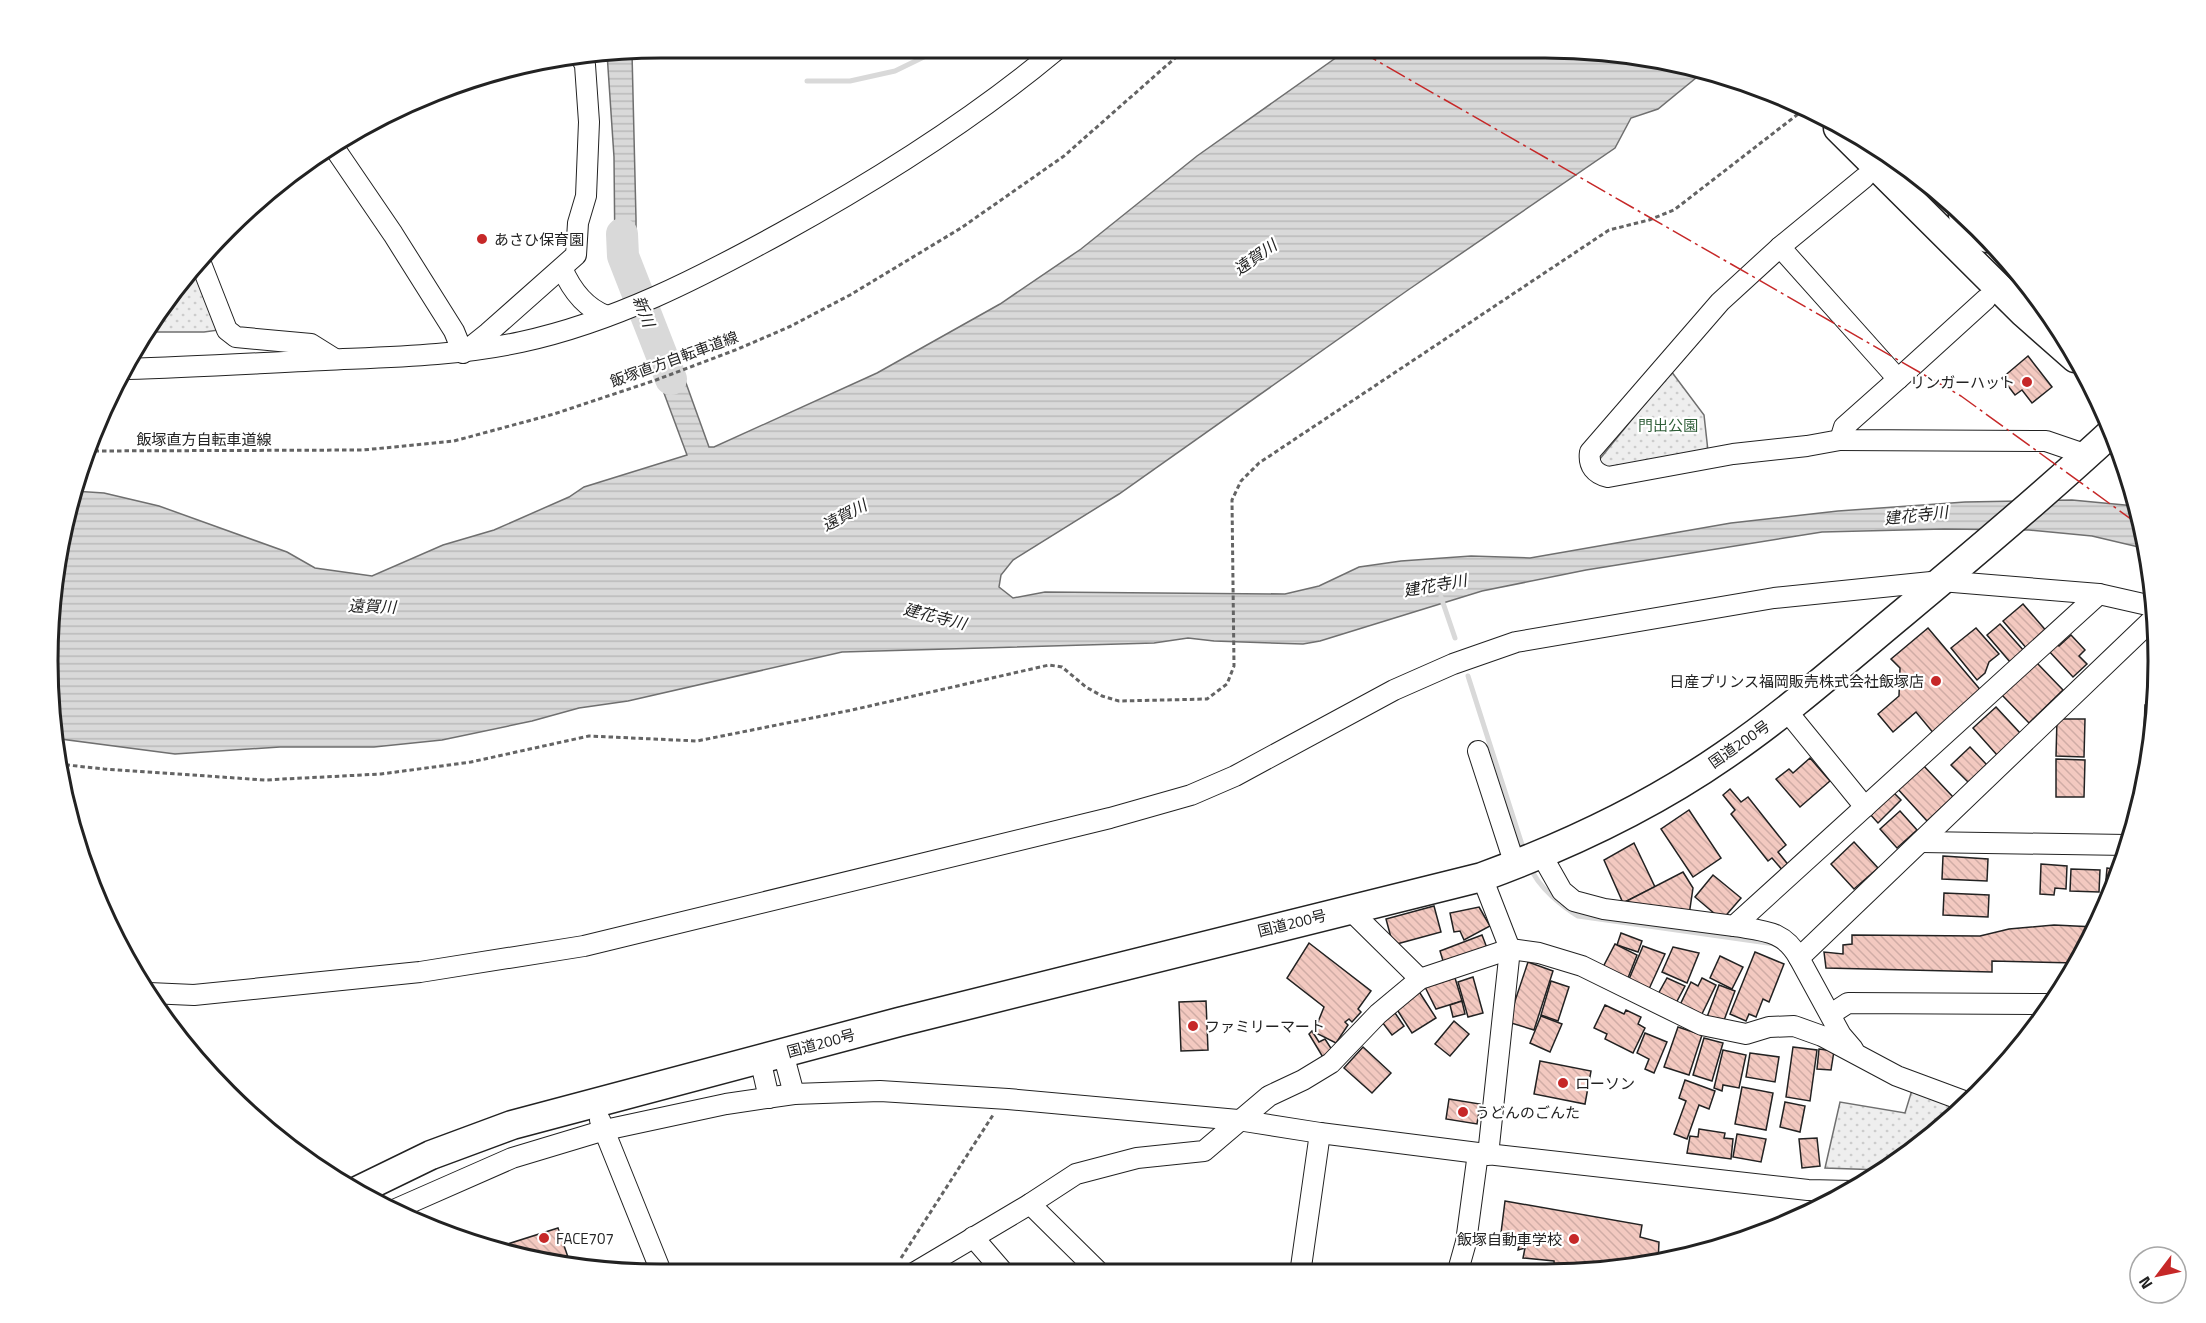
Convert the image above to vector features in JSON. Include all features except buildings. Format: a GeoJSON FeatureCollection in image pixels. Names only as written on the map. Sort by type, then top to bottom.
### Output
{"type":"FeatureCollection","features":[{"type":"Feature","properties":{"kind":"highway"},"geometry":{"type":"LineString","coordinates":[[1854,144],[2024,313],[2055,340]]}},
{"type":"Feature","properties":{"kind":"highway","name":"国道200号"},"geometry":{"type":"LineString","coordinates":[[365,1187],[431,1155],[502,1128],[899,1022],[1482,877],[1528,860],[1615,821],[1725,756],[1786,710],[1951,572],[2105,439]]}},
{"type":"Feature","properties":{"kind":"street"},"geometry":{"type":"LineString","coordinates":[[135,369],[463,352],[522,342],[585,325],[672,290],[714,270],[812,216],[898,165],[1018,82],[1047,58]]}},
{"type":"Feature","properties":{"kind":"street"},"geometry":{"type":"LineString","coordinates":[[463,352],[488,333],[576,255],[578,223],[586,196],[589,122],[584,64]]}},
{"type":"Feature","properties":{"kind":"street"},"geometry":{"type":"LineString","coordinates":[[337,153],[405,253],[454,331],[463,352]]}},
{"type":"Feature","properties":{"kind":"street"},"geometry":{"type":"LineString","coordinates":[[1864,178],[1780,247],[1720,302],[1590,452],[1588,460],[1596,472],[1608,477],[1733,454],[1840,440],[2046,441],[2082,459]]}},
{"type":"Feature","properties":{"kind":"street"},"geometry":{"type":"LineString","coordinates":[[1780,247],[1898,379]]}},
{"type":"Feature","properties":{"kind":"street"},"geometry":{"type":"LineString","coordinates":[[562,268],[569,284],[583,301],[597,312],[607,316]]}},
{"type":"Feature","properties":{"kind":"street"},"geometry":{"type":"LineString","coordinates":[[203,270],[227,330],[236,337],[310,344],[335,359]]}},
{"type":"Feature","properties":{"kind":"street"},"geometry":{"type":"LineString","coordinates":[[1840,440],[1844,427],[1986,299]]}},
{"type":"Feature","properties":{"kind":"street"},"geometry":{"type":"LineString","coordinates":[[158,993],[194,995],[420,972],[584,946],[1110,818],[1191,795],[1235,776],[1394,690],[1454,664],[1515,642],[1774,598],[1951,572],[2099,594],[2144,604]]}},
{"type":"Feature","properties":{"kind":"street"},"geometry":{"type":"LineString","coordinates":[[1734,926],[2099,594]]}},
{"type":"Feature","properties":{"kind":"street"},"geometry":{"type":"LineString","coordinates":[[1799,958],[2146,626]]}},
{"type":"Feature","properties":{"kind":"street"},"geometry":{"type":"LineString","coordinates":[[1786,710],[1865,807]]}},
{"type":"Feature","properties":{"kind":"street"},"geometry":{"type":"LineString","coordinates":[[1478,751],[1528,860],[1574,901],[1604,909],[1777,934],[1794,947],[1841,1035],[1860,1058]]}},
{"type":"Feature","properties":{"kind":"street"},"geometry":{"type":"LineString","coordinates":[[1921,842],[2118,845]]}},
{"type":"Feature","properties":{"kind":"street"},"geometry":{"type":"LineString","coordinates":[[1460,1264],[1483,1154],[1510,949],[1482,877]]}},
{"type":"Feature","properties":{"kind":"street"},"geometry":{"type":"LineString","coordinates":[[1349,909],[1420,979]]}},
{"type":"Feature","properties":{"kind":"street"},"geometry":{"type":"LineString","coordinates":[[943,1264],[973,1237],[1076,1174],[1137,1158],[1204,1151],[1269,1096],[1303,1080],[1331,1063],[1378,1014],[1420,979],[1510,949],[1539,953],[1582,966],[1702,1025],[1746,1034],[1769,1027],[1794,1026],[1822,1036],[1897,1076],[1959,1099]]}},
{"type":"Feature","properties":{"kind":"street"},"geometry":{"type":"LineString","coordinates":[[1831,1014],[1848,1003],[2040,1005]]}},
{"type":"Feature","properties":{"kind":"street"},"geometry":{"type":"LineString","coordinates":[[771,1056],[794,1094]]}},
{"type":"Feature","properties":{"kind":"street"},"geometry":{"type":"LineString","coordinates":[[769,1098],[771,1056]]}},
{"type":"Feature","properties":{"kind":"street"},"geometry":{"type":"LineString","coordinates":[[403,1206],[512,1158],[605,1130],[726,1104],[794,1094],[880,1091],[1002,1099],[1238,1120],[1483,1154],[1808,1190],[1833,1191]]}},
{"type":"Feature","properties":{"kind":"street"},"geometry":{"type":"LineString","coordinates":[[592,1103],[658,1264]]}},
{"type":"Feature","properties":{"kind":"street"},"geometry":{"type":"LineString","coordinates":[[1301,1264],[1320,1133]]}},
{"type":"Feature","properties":{"kind":"street"},"geometry":{"type":"LineString","coordinates":[[1030,1204],[1091,1264]]}},
{"type":"Feature","properties":{"kind":"street"},"geometry":{"type":"LineString","coordinates":[[973,1237],[996,1264]]}},
{"type":"Feature","properties":{"kind":"path","name":"飯塚直方自転車道線"},"geometry":{"type":"LineString","coordinates":[[97,451],[363,450],[453,441],[554,414],[688,369],[791,326],[850,295],[961,228],[1064,156],[1175,58]]}},
{"type":"Feature","properties":{"kind":"path"},"geometry":{"type":"LineString","coordinates":[[68,765],[264,780],[381,774],[471,762],[589,736],[697,741],[852,710],[1049,665],[1062,667],[1086,687],[1102,696],[1119,701],[1207,699],[1227,684],[1234,666],[1232,500],[1241,481],[1259,464],[1609,230],[1649,220],[1674,210],[1797,115]]}},
{"type":"Feature","properties":{"kind":"path"},"geometry":{"type":"LineString","coordinates":[[907,1264],[1002,1099]]}},
{"type":"Feature","properties":{"kind":"green space"},"geometry":{"type":"Polygon","coordinates":[[[199,275],[219,330],[156,332],[199,275]]]}},
{"type":"Feature","properties":{"kind":"green space","name":"門出公園"},"geometry":{"type":"Polygon","coordinates":[[[1671,371],[1704,415],[1708,451],[1603,468],[1599,460],[1671,371]]]}},
{"type":"Feature","properties":{"kind":"green space"},"geometry":{"type":"Polygon","coordinates":[[[1912,1090],[1953,1105],[1912,1140],[1869,1170],[1825,1168],[1840,1102],[1905,1113],[1912,1090]]]}},
{"type":"Feature","properties":{"kind":"water"},"geometry":{"type":"Polygon","coordinates":[[[1336,58],[1584,60],[1662,70],[1696,78],[1658,109],[1631,118],[1615,148],[1408,290],[1119,494],[1013,560],[1001,575],[999,587],[1013,598],[1045,592],[1285,594],[1319,586],[1359,567],[1401,561],[1471,556],[1530,558],[1731,523],[1838,511],[1965,502],[2072,500],[2127,505],[2136,546],[2092,536],[2029,530],[1944,529],[1822,532],[1586,570],[1482,591],[1320,641],[1303,644],[1188,638],[1154,643],[842,652],[628,701],[579,708],[532,721],[442,740],[374,747],[280,747],[175,754],[64,739],[58,662],[60,622],[70,544],[83,492],[104,493],[159,506],[287,552],[315,568],[372,576],[443,545],[494,530],[569,497],[584,487],[687,455],[645,342],[668,333],[709,447],[714,447],[877,373],[1000,304],[1081,249],[1197,156],[1336,58]]]}},
{"type":"Feature","properties":{"kind":"water"},"geometry":{"type":"Polygon","coordinates":[[[632,59],[636,231],[627,231],[635,275],[620,278],[615,259],[614,157],[608,61],[632,59]]]}},
{"type":"Feature","properties":{"kind":"waterway"},"geometry":{"type":"LineString","coordinates":[[807,81],[850,81],[895,71],[922,58]]}},
{"type":"Feature","properties":{"kind":"waterway","name":"新川"},"geometry":{"type":"LineString","coordinates":[[622,234],[623,256],[671,379]]}},
{"type":"Feature","properties":{"kind":"waterway","name":"建花寺川"},"geometry":{"type":"LineString","coordinates":[[1441,597],[1455,638]]}},
{"type":"Feature","properties":{"kind":"waterway"},"geometry":{"type":"LineString","coordinates":[[1468,676],[1524,851]]}},
{"type":"Feature","properties":{"kind":"waterway"},"geometry":{"type":"LineString","coordinates":[[1531,868],[1545,889],[1558,902],[1578,916],[1775,944]]}},
{"type":"Feature","properties":{"kind":"tunnel"},"geometry":{"type":"LineString","coordinates":[[1991,295],[2010,278]]}},
{"type":"Feature","properties":{"kind":"power"},"geometry":{"type":"LineString","coordinates":[[1372,58],[1961,396],[2130,518]]}},
{"type":"Feature","properties":{"kind":"place","name":"あさひ保育園"},"geometry":{"type":"Point","coordinates":[482,239]}},
{"type":"Feature","properties":{"kind":"place","name":"リンガーハット"},"geometry":{"type":"Point","coordinates":[2027,382]}},
{"type":"Feature","properties":{"kind":"place","name":"日産プリンス福岡販売株式会社飯塚店"},"geometry":{"type":"Point","coordinates":[1936,681]}},
{"type":"Feature","properties":{"kind":"place","name":"ファミリーマート"},"geometry":{"type":"Point","coordinates":[1193,1026]}},
{"type":"Feature","properties":{"kind":"place","name":"ローソン"},"geometry":{"type":"Point","coordinates":[1563,1083]}},
{"type":"Feature","properties":{"kind":"place","name":"うどんのごんた"},"geometry":{"type":"Point","coordinates":[1463,1112]}},
{"type":"Feature","properties":{"kind":"place","name":"FACE707"},"geometry":{"type":"Point","coordinates":[544,1238]}},
{"type":"Feature","properties":{"kind":"place","name":"飯塚自動車学校"},"geometry":{"type":"Point","coordinates":[1574,1239]}},
{"type":"Feature","properties":{"kind":"water label","name":"遠賀川"},"geometry":{"type":"Point","coordinates":[1255,257]}},
{"type":"Feature","properties":{"kind":"water label","name":"遠賀川"},"geometry":{"type":"Point","coordinates":[844,515]}},
{"type":"Feature","properties":{"kind":"water label","name":"遠賀川"},"geometry":{"type":"Point","coordinates":[372,606]}}]}
